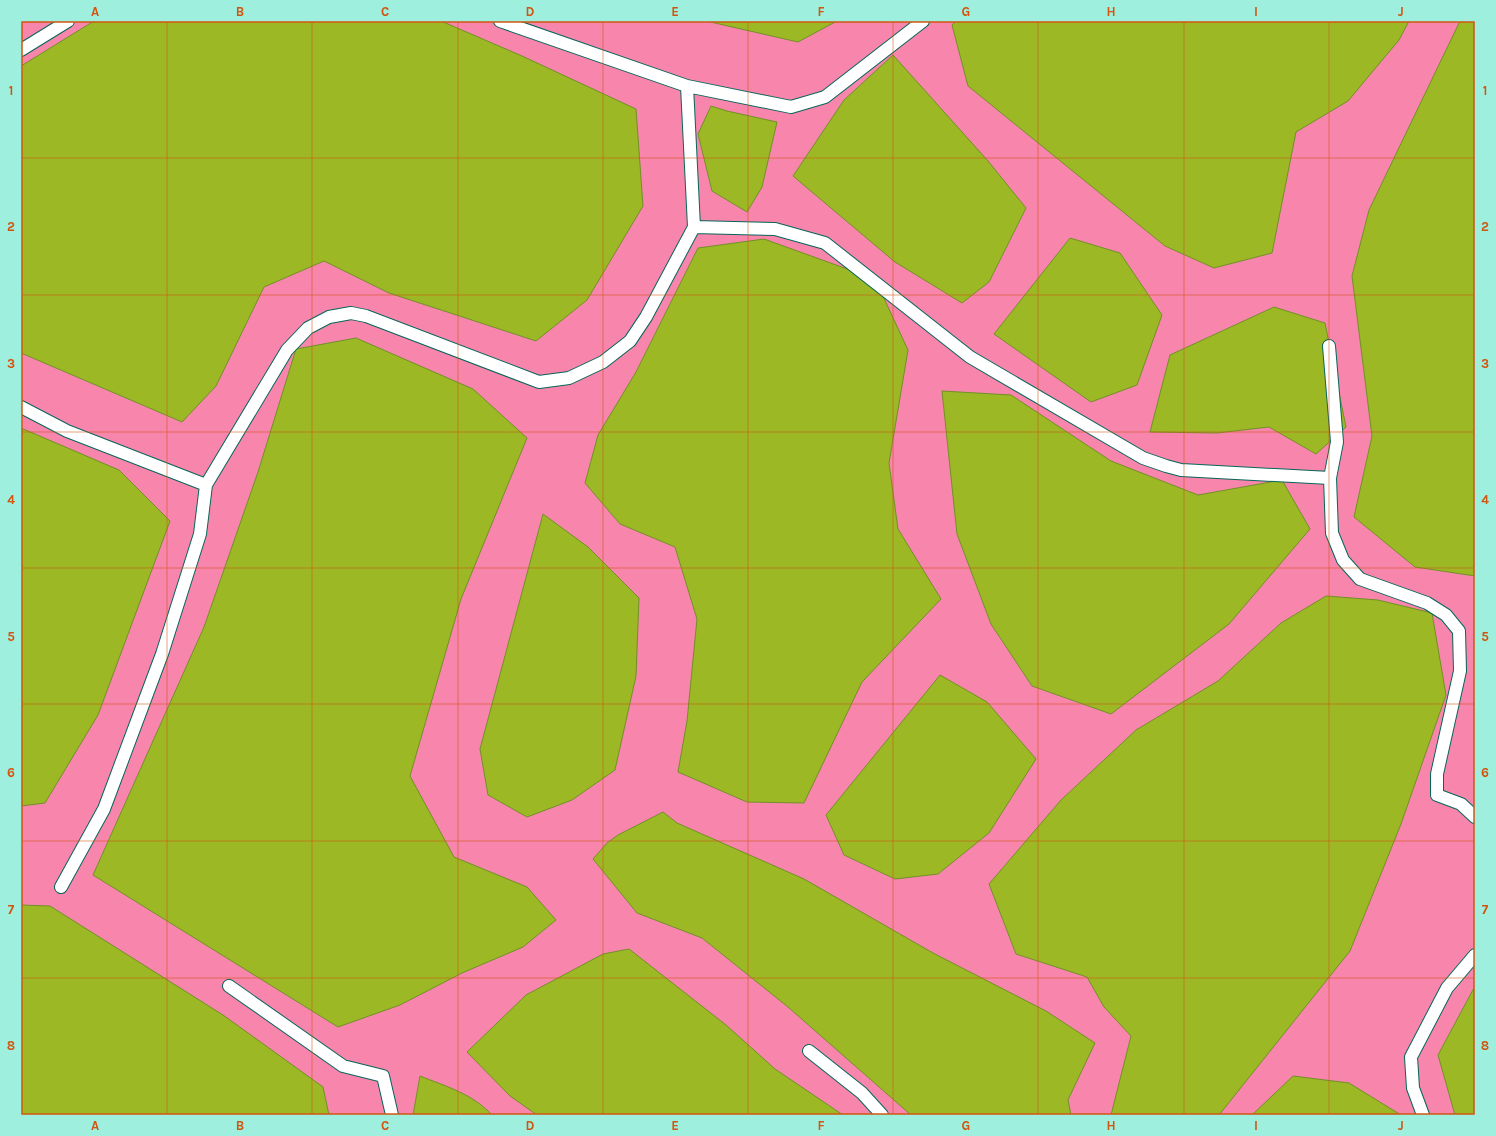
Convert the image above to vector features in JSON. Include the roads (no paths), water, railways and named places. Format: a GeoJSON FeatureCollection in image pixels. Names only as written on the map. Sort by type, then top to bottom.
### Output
{"type":"FeatureCollection","features":[{"type":"Feature","properties":{"kind":"lane"},"geometry":{"type":"LineString","coordinates":[[21,50],[68,21]]}},
{"type":"Feature","properties":{"kind":"lane"},"geometry":{"type":"LineString","coordinates":[[500,21],[687,86],[791,106],[825,97],[923,21]]}},
{"type":"Feature","properties":{"kind":"lane"},"geometry":{"type":"LineString","coordinates":[[61,887],[104,808],[162,654],[200,534],[206,485],[287,350],[308,328],[329,317],[351,313],[366,316],[540,382],[569,378],[603,362],[630,341],[646,317],[694,227],[687,86]]}},
{"type":"Feature","properties":{"kind":"lane"},"geometry":{"type":"LineString","coordinates":[[694,227],[775,229],[825,243],[970,357],[1143,458],[1181,470],[1330,478]]}},
{"type":"Feature","properties":{"kind":"lane"},"geometry":{"type":"LineString","coordinates":[[1329,346],[1337,442],[1330,478],[1332,533],[1343,560],[1360,579],[1427,603],[1446,615],[1459,631],[1460,671],[1438,774],[1437,795],[1461,804],[1475,817]]}},
{"type":"Feature","properties":{"kind":"lane"},"geometry":{"type":"LineString","coordinates":[[21,407],[68,431],[206,485]]}},
{"type":"Feature","properties":{"kind":"lane"},"geometry":{"type":"LineString","coordinates":[[1422,1115],[1413,1088],[1411,1057],[1447,988],[1475,955]]}},
{"type":"Feature","properties":{"kind":"lane"},"geometry":{"type":"LineString","coordinates":[[229,986],[343,1066],[383,1076],[392,1115]]}},
{"type":"Feature","properties":{"kind":"lane"},"geometry":{"type":"LineString","coordinates":[[809,1051],[862,1093],[882,1115]]}}]}
